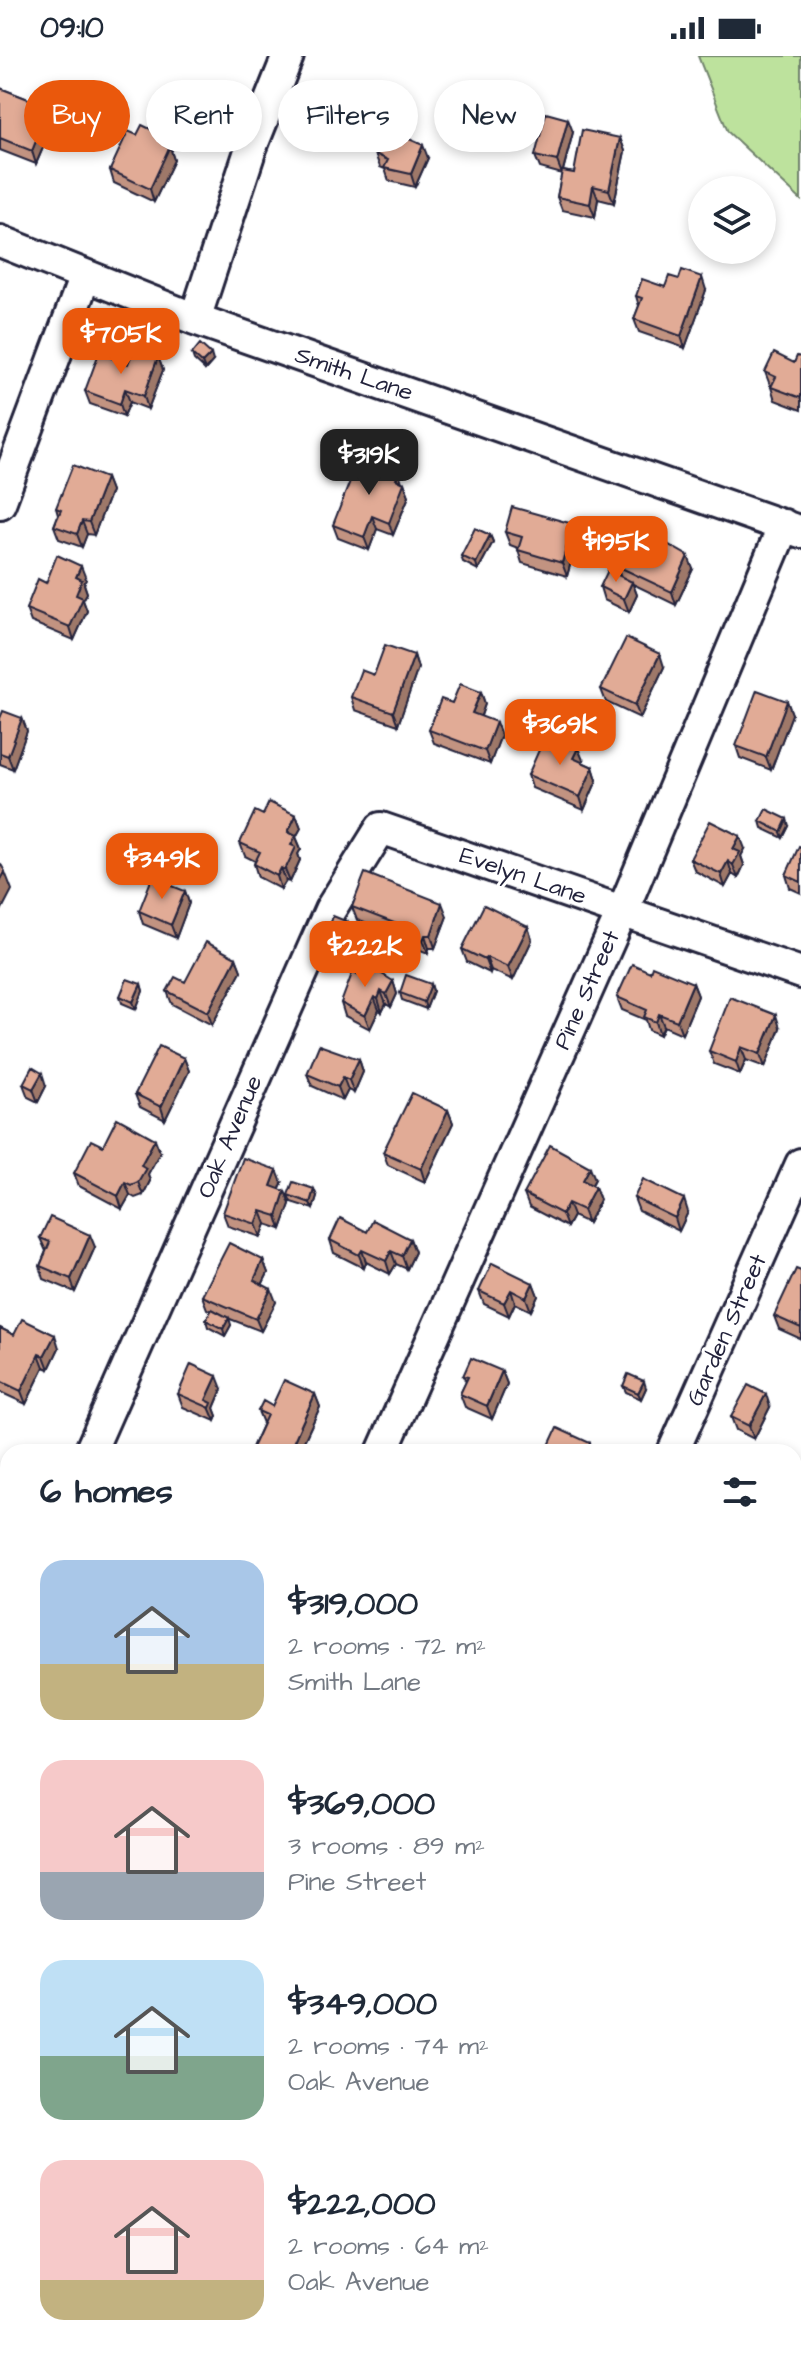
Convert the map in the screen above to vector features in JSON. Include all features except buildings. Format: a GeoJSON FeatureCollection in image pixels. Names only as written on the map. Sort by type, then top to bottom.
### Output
{"type":"FeatureCollection","features":[{"type":"Feature","properties":{"kind":"street"},"geometry":{"type":"LineString","coordinates":[[195,319],[251,148],[288,56]]}},
{"type":"Feature","properties":{"kind":"street","name":"Smith Lane"},"geometry":{"type":"LineString","coordinates":[[0,241],[195,319],[792,529]]}},
{"type":"Feature","properties":{"kind":"street"},"geometry":{"type":"LineString","coordinates":[[0,503],[85,276]]}},
{"type":"Feature","properties":{"kind":"street","name":"Pine Street"},"geometry":{"type":"LineString","coordinates":[[386,1444],[792,529]]}},
{"type":"Feature","properties":{"kind":"street","name":"Evelyn Lane"},"geometry":{"type":"LineString","coordinates":[[381,828],[801,973]]}},
{"type":"Feature","properties":{"kind":"street","name":"Oak Avenue"},"geometry":{"type":"LineString","coordinates":[[94,1444],[330,910],[381,828]]}},
{"type":"Feature","properties":{"kind":"street","name":"Garden Street"},"geometry":{"type":"LineString","coordinates":[[677,1444],[801,1164]]}},
{"type":"Feature","properties":{"kind":"green space"},"geometry":{"type":"Polygon","coordinates":[[[698,56],[801,56],[801,200],[728,132],[698,56]]]}}]}
